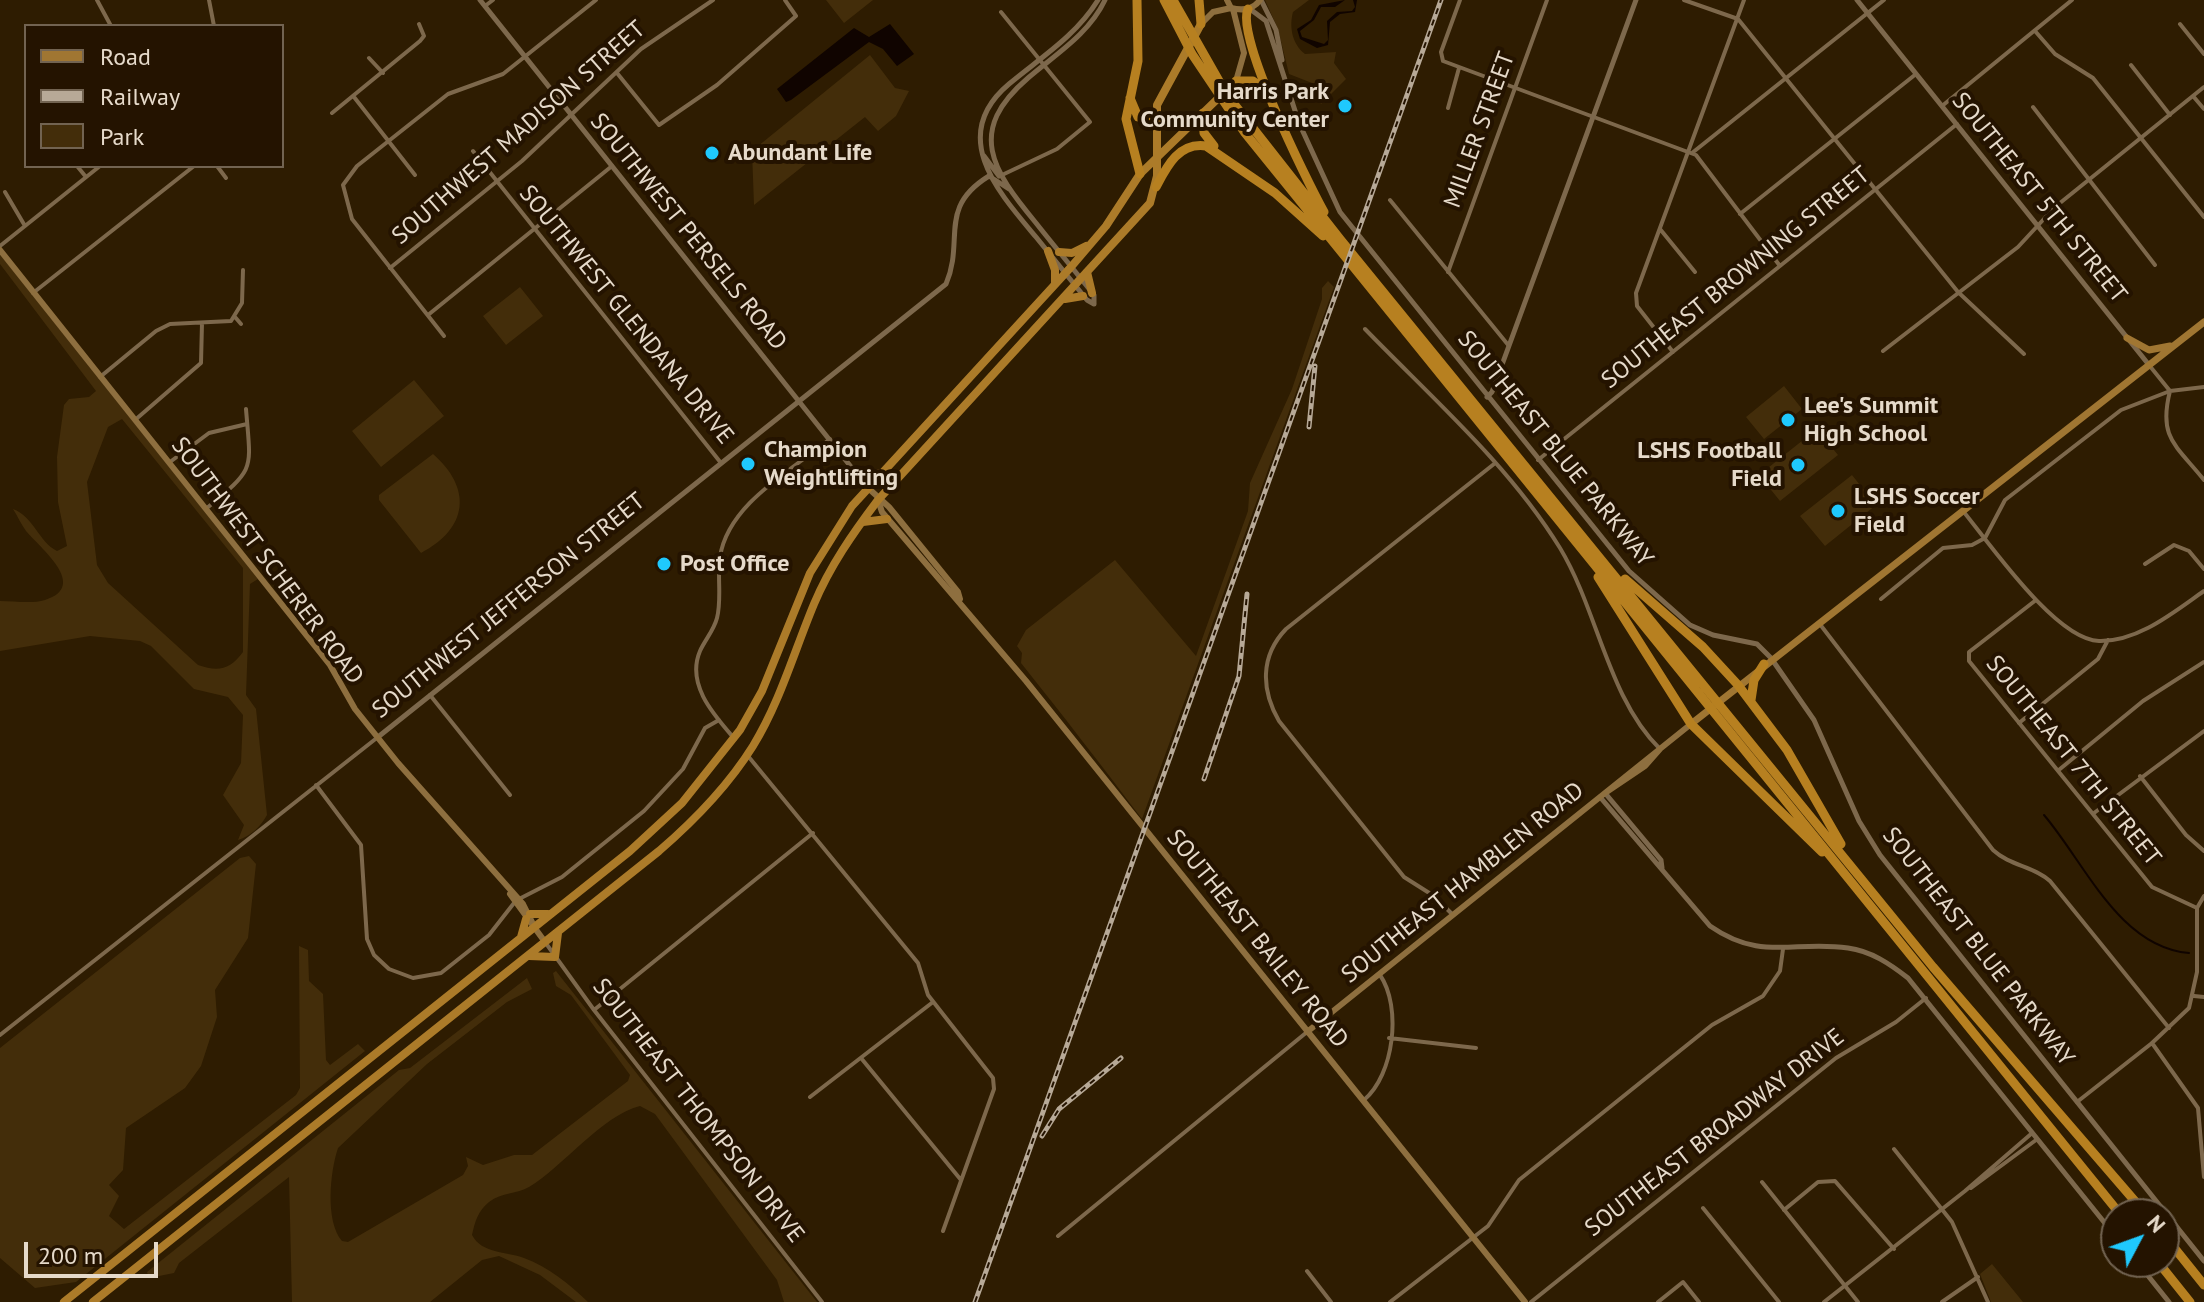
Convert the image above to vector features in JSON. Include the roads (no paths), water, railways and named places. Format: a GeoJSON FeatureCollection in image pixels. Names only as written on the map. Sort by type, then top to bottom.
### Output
{"type":"FeatureCollection","features":[{"type":"Feature","properties":{"kind":"highway"},"geometry":{"type":"LineString","coordinates":[[1137,0],[1139,47],[1130,86],[1127,129],[1140,174]]}},
{"type":"Feature","properties":{"kind":"highway"},"geometry":{"type":"LineString","coordinates":[[1164,0],[1220,100],[1571,522],[1868,887],[2132,1198]]}},
{"type":"Feature","properties":{"kind":"highway"},"geometry":{"type":"LineString","coordinates":[[1173,0],[1227,95],[1338,242],[1560,523],[2107,1198]]}},
{"type":"Feature","properties":{"kind":"highway"},"geometry":{"type":"LineString","coordinates":[[1156,187],[1155,119],[1161,93],[1199,27],[1199,0]]}},
{"type":"Feature","properties":{"kind":"highway"},"geometry":{"type":"LineString","coordinates":[[1249,9],[1245,27],[1272,99],[1305,179],[1338,242]]}},
{"type":"Feature","properties":{"kind":"highway"},"geometry":{"type":"LineString","coordinates":[[64,1302],[321,1100],[675,811],[734,739],[762,691],[800,594],[820,554],[867,487],[1094,241],[1140,174],[1234,82],[1260,84],[1272,99]]}},
{"type":"Feature","properties":{"kind":"highway"},"geometry":{"type":"LineString","coordinates":[[1130,86],[1130,103],[1136,115],[1146,120],[1155,119]]}},
{"type":"Feature","properties":{"kind":"highway"},"geometry":{"type":"LineString","coordinates":[[1205,111],[1204,133],[1223,155]]}},
{"type":"Feature","properties":{"kind":"highway"},"geometry":{"type":"LineString","coordinates":[[93,1302],[289,1149],[687,826],[726,784],[747,754],[784,684],[828,575],[859,525],[878,500],[1150,203],[1167,166],[1183,150],[1200,145],[1223,155],[1338,242]]}},
{"type":"Feature","properties":{"kind":"highway"},"geometry":{"type":"LineString","coordinates":[[1059,252],[1072,253],[1094,241]]}},
{"type":"Feature","properties":{"kind":"highway"},"geometry":{"type":"LineString","coordinates":[[1048,251],[1055,270],[1055,285]]}},
{"type":"Feature","properties":{"kind":"highway"},"geometry":{"type":"LineString","coordinates":[[1060,301],[1088,294],[1081,278]]}},
{"type":"Feature","properties":{"kind":"highway"},"geometry":{"type":"LineString","coordinates":[[857,475],[881,473]]}},
{"type":"Feature","properties":{"kind":"highway"},"geometry":{"type":"LineString","coordinates":[[859,525],[871,519],[887,519]]}},
{"type":"Feature","properties":{"kind":"highway"},"geometry":{"type":"LineString","coordinates":[[1571,522],[1577,523],[1626,581],[1703,647],[1738,685],[1787,750],[1868,887]]}},
{"type":"Feature","properties":{"kind":"highway"},"geometry":{"type":"LineString","coordinates":[[1560,523],[1560,528],[1597,575],[1691,724],[1873,906]]}},
{"type":"Feature","properties":{"kind":"highway"},"geometry":{"type":"LineString","coordinates":[[1752,703],[1751,688],[1768,661]]}},
{"type":"Feature","properties":{"kind":"highway"},"geometry":{"type":"LineString","coordinates":[[520,939],[528,917],[553,913]]}},
{"type":"Feature","properties":{"kind":"highway"},"geometry":{"type":"LineString","coordinates":[[528,956],[555,957],[558,932]]}},
{"type":"Feature","properties":{"kind":"highway"},"geometry":{"type":"LineString","coordinates":[[2180,1255],[2204,1285]]}},
{"type":"Feature","properties":{"kind":"highway"},"geometry":{"type":"LineString","coordinates":[[2171,1278],[2190,1302]]}},
{"type":"Feature","properties":{"kind":"main road"},"geometry":{"type":"LineString","coordinates":[[1227,0],[1244,53],[1234,82]]}},
{"type":"Feature","properties":{"kind":"main road"},"geometry":{"type":"LineString","coordinates":[[1199,27],[1213,12],[1249,9],[1261,0]]}},
{"type":"Feature","properties":{"kind":"main road","name":"SOUTHWEST SCHERER ROAD"},"geometry":{"type":"LineString","coordinates":[[0,248],[330,665],[355,709],[410,778],[477,849],[545,942]]}},
{"type":"Feature","properties":{"kind":"main road"},"geometry":{"type":"LineString","coordinates":[[1691,724],[2204,322]]}},
{"type":"Feature","properties":{"kind":"main road"},"geometry":{"type":"LineString","coordinates":[[2127,338],[2149,350],[2176,344]]}},
{"type":"Feature","properties":{"kind":"main road","name":"SOUTHEAST BAILEY ROAD"},"geometry":{"type":"LineString","coordinates":[[867,487],[878,500],[887,519],[960,599],[1528,1302]]}},
{"type":"Feature","properties":{"kind":"main road","name":"SOUTHEAST BAILEY ROAD"},"geometry":{"type":"LineString","coordinates":[[878,500],[889,507],[958,592],[960,599]]}},
{"type":"Feature","properties":{"kind":"main road","name":"SOUTHEAST HAMBLEN ROAD"},"geometry":{"type":"LineString","coordinates":[[1307,1032],[1691,724]]}},
{"type":"Feature","properties":{"kind":"street"},"geometry":{"type":"LineString","coordinates":[[97,0],[110,24]]}},
{"type":"Feature","properties":{"kind":"street"},"geometry":{"type":"LineString","coordinates":[[209,0],[214,24]]}},
{"type":"Feature","properties":{"kind":"street","name":"SOUTHWEST PERSELS ROAD"},"geometry":{"type":"LineString","coordinates":[[480,0],[867,487]]}},
{"type":"Feature","properties":{"kind":"street"},"geometry":{"type":"LineString","coordinates":[[485,6],[493,0]]}},
{"type":"Feature","properties":{"kind":"street"},"geometry":{"type":"LineString","coordinates":[[444,336],[352,219],[343,193],[347,178],[357,166],[448,94],[503,74],[596,0]]}},
{"type":"Feature","properties":{"kind":"street","name":"SOUTHWEST MADISON STREET"},"geometry":{"type":"LineString","coordinates":[[390,268],[496,181],[641,49],[713,0]]}},
{"type":"Feature","properties":{"kind":"street"},"geometry":{"type":"LineString","coordinates":[[616,72],[659,125],[717,85],[796,16],[785,0]]}},
{"type":"Feature","properties":{"kind":"street"},"geometry":{"type":"LineString","coordinates":[[1094,14],[1098,0]]}},
{"type":"Feature","properties":{"kind":"street"},"geometry":{"type":"LineString","coordinates":[[1068,270],[1059,252],[1000,176],[991,146],[996,113],[1105,0]]}},
{"type":"Feature","properties":{"kind":"street"},"geometry":{"type":"LineString","coordinates":[[1261,0],[1276,30],[1282,61]]}},
{"type":"Feature","properties":{"kind":"street"},"geometry":{"type":"LineString","coordinates":[[1460,0],[1441,58],[1459,68],[1690,153],[1780,266]]}},
{"type":"Feature","properties":{"kind":"street","name":"MILLER STREET"},"geometry":{"type":"LineString","coordinates":[[1448,272],[1547,0]]}},
{"type":"Feature","properties":{"kind":"street"},"geometry":{"type":"LineString","coordinates":[[1487,397],[1509,346],[1636,0]]}},
{"type":"Feature","properties":{"kind":"street"},"geometry":{"type":"LineString","coordinates":[[1684,0],[1738,19],[1958,292],[2024,354]]}},
{"type":"Feature","properties":{"kind":"street"},"geometry":{"type":"LineString","coordinates":[[1673,352],[1640,311],[1635,298],[1744,0]]}},
{"type":"Feature","properties":{"kind":"street","name":"SOUTHEAST 5TH STREET"},"geometry":{"type":"LineString","coordinates":[[1857,0],[2170,391]]}},
{"type":"Feature","properties":{"kind":"street"},"geometry":{"type":"LineString","coordinates":[[1690,153],[1884,0]]}},
{"type":"Feature","properties":{"kind":"street"},"geometry":{"type":"LineString","coordinates":[[1942,106],[2072,0]]}},
{"type":"Feature","properties":{"kind":"street"},"geometry":{"type":"LineString","coordinates":[[1249,9],[1266,21],[1282,61]]}},
{"type":"Feature","properties":{"kind":"street"},"geometry":{"type":"LineString","coordinates":[[1000,176],[1057,149],[1090,122],[1001,12]]}},
{"type":"Feature","properties":{"kind":"street"},"geometry":{"type":"LineString","coordinates":[[332,113],[424,36],[419,24]]}},
{"type":"Feature","properties":{"kind":"street"},"geometry":{"type":"LineString","coordinates":[[2180,24],[2204,54]]}},
{"type":"Feature","properties":{"kind":"street"},"geometry":{"type":"LineString","coordinates":[[2035,31],[2055,54],[2093,78],[2204,217]]}},
{"type":"Feature","properties":{"kind":"street"},"geometry":{"type":"LineString","coordinates":[[369,58],[383,73]]}},
{"type":"Feature","properties":{"kind":"street","name":"SOUTHEAST BLUE PARKWAY"},"geometry":{"type":"LineString","coordinates":[[1282,61],[1299,123],[1318,171],[1357,235],[1615,556],[1662,602],[1697,629],[1753,642],[1807,707],[1859,821],[1880,855],[2204,1261]]}},
{"type":"Feature","properties":{"kind":"street"},"geometry":{"type":"LineString","coordinates":[[1042,63],[1008,85],[994,101],[982,130],[981,151],[989,176],[1048,251],[1081,278],[1088,294]]}},
{"type":"Feature","properties":{"kind":"street"},"geometry":{"type":"LineString","coordinates":[[2131,65],[2170,115]]}},
{"type":"Feature","properties":{"kind":"street"},"geometry":{"type":"LineString","coordinates":[[1448,108],[1459,68]]}},
{"type":"Feature","properties":{"kind":"street"},"geometry":{"type":"LineString","coordinates":[[1740,214],[1916,74]]}},
{"type":"Feature","properties":{"kind":"street"},"geometry":{"type":"LineString","coordinates":[[1883,351],[2018,247],[2038,225],[2089,181],[2204,87]]}},
{"type":"Feature","properties":{"kind":"street"},"geometry":{"type":"LineString","coordinates":[[2193,96],[2204,109]]}},
{"type":"Feature","properties":{"kind":"street"},"geometry":{"type":"LineString","coordinates":[[354,97],[415,175]]}},
{"type":"Feature","properties":{"kind":"street"},"geometry":{"type":"LineString","coordinates":[[2033,107],[2155,265]]}},
{"type":"Feature","properties":{"kind":"street","name":"SOUTHEAST BROWNING STREET"},"geometry":{"type":"LineString","coordinates":[[1538,460],[1957,124]]}},
{"type":"Feature","properties":{"kind":"street","name":"SOUTHWEST GLENDANA DRIVE"},"geometry":{"type":"LineString","coordinates":[[473,151],[721,463]]}},
{"type":"Feature","properties":{"kind":"street"},"geometry":{"type":"LineString","coordinates":[[981,151],[992,171],[1000,176]]}},
{"type":"Feature","properties":{"kind":"street"},"geometry":{"type":"LineString","coordinates":[[428,315],[612,166]]}},
{"type":"Feature","properties":{"kind":"street"},"geometry":{"type":"LineString","coordinates":[[79,168],[86,177]]}},
{"type":"Feature","properties":{"kind":"street"},"geometry":{"type":"LineString","coordinates":[[0,248],[97,168]]}},
{"type":"Feature","properties":{"kind":"street"},"geometry":{"type":"LineString","coordinates":[[33,293],[191,168]]}},
{"type":"Feature","properties":{"kind":"street"},"geometry":{"type":"LineString","coordinates":[[218,168],[226,178]]}},
{"type":"Feature","properties":{"kind":"street"},"geometry":{"type":"LineString","coordinates":[[989,176],[1009,189]]}},
{"type":"Feature","properties":{"kind":"street","name":"SOUTHWEST JEFFERSON STREET"},"geometry":{"type":"LineString","coordinates":[[0,1035],[946,284],[960,203],[968,190],[989,176]]}},
{"type":"Feature","properties":{"kind":"street"},"geometry":{"type":"LineString","coordinates":[[5,192],[25,226]]}},
{"type":"Feature","properties":{"kind":"street"},"geometry":{"type":"LineString","coordinates":[[1390,200],[1509,346]]}},
{"type":"Feature","properties":{"kind":"street"},"geometry":{"type":"LineString","coordinates":[[1660,229],[1695,272]]}},
{"type":"Feature","properties":{"kind":"street"},"geometry":{"type":"LineString","coordinates":[[100,377],[163,327],[178,322],[227,323],[235,317],[242,303],[243,270]]}},
{"type":"Feature","properties":{"kind":"street"},"geometry":{"type":"LineString","coordinates":[[235,317],[241,324]]}},
{"type":"Feature","properties":{"kind":"street"},"geometry":{"type":"LineString","coordinates":[[135,420],[201,363],[202,323]]}},
{"type":"Feature","properties":{"kind":"street"},"geometry":{"type":"LineString","coordinates":[[1365,329],[1521,493],[1560,548],[1591,610],[1630,710],[1660,749]]}},
{"type":"Feature","properties":{"kind":"street"},"geometry":{"type":"LineString","coordinates":[[1881,599],[1943,548],[1972,545],[1985,538],[2005,500],[2121,410],[2170,391],[2204,387]]}},
{"type":"Feature","properties":{"kind":"street"},"geometry":{"type":"LineString","coordinates":[[2170,391],[2163,416],[2169,436],[2204,480]]}},
{"type":"Feature","properties":{"kind":"street"},"geometry":{"type":"LineString","coordinates":[[207,508],[248,472],[251,454],[246,409]]}},
{"type":"Feature","properties":{"kind":"street"},"geometry":{"type":"LineString","coordinates":[[170,462],[209,433],[247,424]]}},
{"type":"Feature","properties":{"kind":"street"},"geometry":{"type":"LineString","coordinates":[[734,739],[700,691],[696,671],[701,650],[717,619],[720,558],[725,539],[749,505],[830,439]]}},
{"type":"Feature","properties":{"kind":"street"},"geometry":{"type":"LineString","coordinates":[[1452,914],[1434,896],[1404,877],[1279,721],[1267,692],[1266,669],[1275,642],[1286,629],[1494,464]]}},
{"type":"Feature","properties":{"kind":"street"},"geometry":{"type":"LineString","coordinates":[[1963,511],[2036,600],[2074,634],[2092,640],[2108,640],[2147,628],[2204,591]]}},
{"type":"Feature","properties":{"kind":"street"},"geometry":{"type":"LineString","coordinates":[[2145,564],[2174,545],[2189,551],[2204,569]]}},
{"type":"Feature","properties":{"kind":"street","name":"SOUTHEAST 7TH STREET"},"geometry":{"type":"LineString","coordinates":[[2036,600],[1967,655],[2152,887],[2197,908]]}},
{"type":"Feature","properties":{"kind":"street"},"geometry":{"type":"LineString","coordinates":[[1819,623],[1993,850],[2034,869],[2050,881],[2169,1028]]}},
{"type":"Feature","properties":{"kind":"street"},"geometry":{"type":"LineString","coordinates":[[2019,723],[2098,659],[2108,640]]}},
{"type":"Feature","properties":{"kind":"street"},"geometry":{"type":"LineString","coordinates":[[2060,769],[2143,701],[2204,662]]}},
{"type":"Feature","properties":{"kind":"street"},"geometry":{"type":"LineString","coordinates":[[430,695],[510,795]]}},
{"type":"Feature","properties":{"kind":"street"},"geometry":{"type":"LineString","coordinates":[[316,785],[361,845],[367,939],[374,955],[389,969],[413,978],[441,973],[489,935],[516,901],[567,874],[644,811],[683,769],[705,728],[719,720]]}},
{"type":"Feature","properties":{"kind":"street"},"geometry":{"type":"LineString","coordinates":[[2094,813],[2204,731]]}},
{"type":"Feature","properties":{"kind":"street"},"geometry":{"type":"LineString","coordinates":[[747,754],[918,963],[925,990],[994,1082],[943,1231]]}},
{"type":"Feature","properties":{"kind":"street"},"geometry":{"type":"LineString","coordinates":[[2140,776],[2186,835],[2204,851]]}},
{"type":"Feature","properties":{"kind":"street"},"geometry":{"type":"LineString","coordinates":[[1603,795],[1661,860],[1663,869],[1710,926],[1733,942],[1783,949],[1849,948],[1884,960],[1926,998],[2100,1218]]}},
{"type":"Feature","properties":{"kind":"street"},"geometry":{"type":"LineString","coordinates":[[594,1010],[813,833]]}},
{"type":"Feature","properties":{"kind":"street"},"geometry":{"type":"LineString","coordinates":[[2077,1102],[2187,1011],[2194,996],[2197,908],[2204,896]]}},
{"type":"Feature","properties":{"kind":"street","name":"SOUTHEAST THOMPSON DRIVE"},"geometry":{"type":"LineString","coordinates":[[545,942],[594,1010],[822,1302]]}},
{"type":"Feature","properties":{"kind":"street"},"geometry":{"type":"LineString","coordinates":[[1390,1302],[1493,1219],[1519,1180],[1712,1025],[1768,991],[1780,971],[1783,949]]}},
{"type":"Feature","properties":{"kind":"street"},"geometry":{"type":"LineString","coordinates":[[1364,1100],[1382,1080],[1389,1038],[1391,997],[1378,973]]}},
{"type":"Feature","properties":{"kind":"street"},"geometry":{"type":"LineString","coordinates":[[2194,996],[2204,997]]}},
{"type":"Feature","properties":{"kind":"street","name":"SOUTHEAST BROADWAY DRIVE"},"geometry":{"type":"LineString","coordinates":[[1528,1302],[1838,1056],[1896,1022],[1926,998]]}},
{"type":"Feature","properties":{"kind":"street"},"geometry":{"type":"LineString","coordinates":[[810,1097],[933,1002]]}},
{"type":"Feature","properties":{"kind":"street"},"geometry":{"type":"LineString","coordinates":[[1058,1236],[1307,1032]]}},
{"type":"Feature","properties":{"kind":"street"},"geometry":{"type":"LineString","coordinates":[[1389,1038],[1476,1048]]}},
{"type":"Feature","properties":{"kind":"street"},"geometry":{"type":"LineString","coordinates":[[2152,1043],[2194,1100],[2203,1128],[2204,1177]]}},
{"type":"Feature","properties":{"kind":"street"},"geometry":{"type":"LineString","coordinates":[[861,1058],[952,1173],[962,1180]]}},
{"type":"Feature","properties":{"kind":"street"},"geometry":{"type":"LineString","coordinates":[[1824,1302],[1894,1249],[2031,1134]]}},
{"type":"Feature","properties":{"kind":"street"},"geometry":{"type":"LineString","coordinates":[[1965,1191],[2036,1140]]}},
{"type":"Feature","properties":{"kind":"street"},"geometry":{"type":"LineString","coordinates":[[1894,1149],[1943,1209],[1963,1241],[1988,1302]]}},
{"type":"Feature","properties":{"kind":"street"},"geometry":{"type":"LineString","coordinates":[[1784,1210],[1818,1182],[1835,1181],[1894,1249]]}},
{"type":"Feature","properties":{"kind":"street"},"geometry":{"type":"LineString","coordinates":[[1762,1182],[1858,1302]]}},
{"type":"Feature","properties":{"kind":"street"},"geometry":{"type":"LineString","coordinates":[[1703,1208],[1779,1302]]}},
{"type":"Feature","properties":{"kind":"street"},"geometry":{"type":"LineString","coordinates":[[1307,1271],[1331,1302]]}},
{"type":"Feature","properties":{"kind":"street"},"geometry":{"type":"LineString","coordinates":[[1942,1302],[1978,1277]]}},
{"type":"Feature","properties":{"kind":"street"},"geometry":{"type":"LineString","coordinates":[[2150,1278],[2169,1302]]}},
{"type":"Feature","properties":{"kind":"street"},"geometry":{"type":"LineString","coordinates":[[1658,1302],[1683,1282],[1699,1302]]}},
{"type":"Feature","properties":{"kind":"waterway"},"geometry":{"type":"LineString","coordinates":[[2044,815],[2123,919],[2143,936],[2164,947],[2189,953]]}},
{"type":"Feature","properties":{"kind":"railway"},"geometry":{"type":"LineString","coordinates":[[975,1302],[1441,0]]}},
{"type":"Feature","properties":{"kind":"railway"},"geometry":{"type":"LineString","coordinates":[[1309,427],[1315,366]]}},
{"type":"Feature","properties":{"kind":"railway"},"geometry":{"type":"LineString","coordinates":[[1204,779],[1239,676],[1247,594]]}},
{"type":"Feature","properties":{"kind":"railway"},"geometry":{"type":"LineString","coordinates":[[1042,1136],[1059,1109],[1121,1058]]}},
{"type":"Feature","properties":{"kind":"place","name":"Harris Park Community Center"},"geometry":{"type":"Point","coordinates":[1345,106]}},
{"type":"Feature","properties":{"kind":"place","name":"Abundant Life"},"geometry":{"type":"Point","coordinates":[712,153]}},
{"type":"Feature","properties":{"kind":"place","name":"Lee's Summit High School"},"geometry":{"type":"Point","coordinates":[1788,420]}},
{"type":"Feature","properties":{"kind":"place","name":"Champion Weightlifting"},"geometry":{"type":"Point","coordinates":[748,464]}},
{"type":"Feature","properties":{"kind":"place","name":"LSHS Football Field"},"geometry":{"type":"Point","coordinates":[1798,465]}},
{"type":"Feature","properties":{"kind":"place","name":"LSHS Soccer Field"},"geometry":{"type":"Point","coordinates":[1838,511]}},
{"type":"Feature","properties":{"kind":"place","name":"Post Office"},"geometry":{"type":"Point","coordinates":[664,564]}}]}
